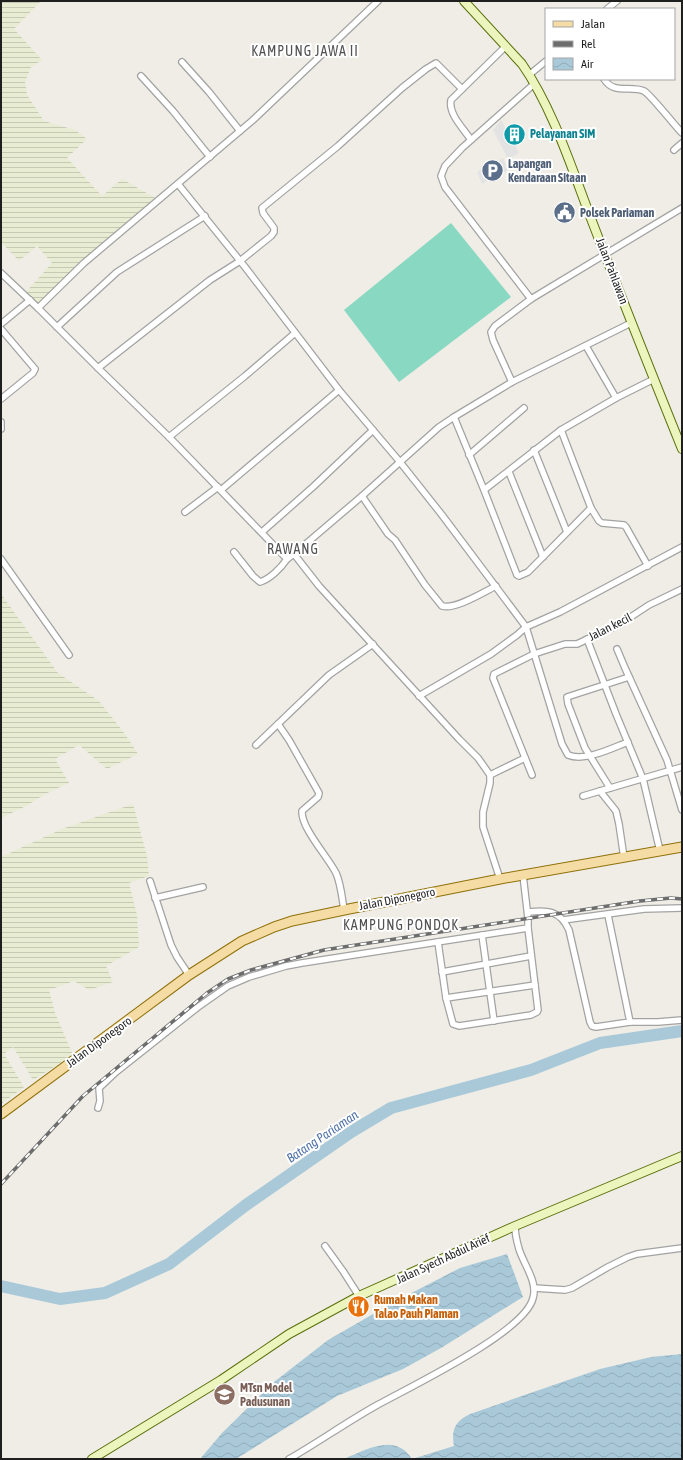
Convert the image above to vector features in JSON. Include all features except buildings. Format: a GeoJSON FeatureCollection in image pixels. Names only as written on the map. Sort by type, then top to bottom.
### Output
{"type":"FeatureCollection","features":[{"type":"Feature","properties":{"kind":"main road","name":"Jalan Diponegoro"},"geometry":{"type":"LineString","coordinates":[[1,1114],[189,975],[224,952],[259,933],[292,921],[344,910],[500,879],[682,847]]}},
{"type":"Feature","properties":{"kind":"street"},"geometry":{"type":"LineString","coordinates":[[38,308],[84,263],[240,131],[378,1]]}},
{"type":"Feature","properties":{"kind":"street","name":"Jalan Pahlawan"},"geometry":{"type":"LineString","coordinates":[[464,1],[506,46],[530,75],[557,130],[631,323],[682,449]]}},
{"type":"Feature","properties":{"kind":"street"},"geometry":{"type":"LineString","coordinates":[[608,8],[617,1]]}},
{"type":"Feature","properties":{"kind":"street"},"geometry":{"type":"LineString","coordinates":[[471,140],[452,113],[450,104],[451,100],[506,46]]}},
{"type":"Feature","properties":{"kind":"street"},"geometry":{"type":"LineString","coordinates":[[182,62],[209,92],[240,131]]}},
{"type":"Feature","properties":{"kind":"street"},"geometry":{"type":"LineString","coordinates":[[530,75],[545,62]]}},
{"type":"Feature","properties":{"kind":"street"},"geometry":{"type":"LineString","coordinates":[[98,368],[210,280],[240,261],[271,236],[274,232],[274,228],[272,223],[262,212],[263,207],[338,146],[426,68],[436,63],[462,89]]}},
{"type":"Feature","properties":{"kind":"street"},"geometry":{"type":"LineString","coordinates":[[141,76],[173,111],[210,157]]}},
{"type":"Feature","properties":{"kind":"street"},"geometry":{"type":"LineString","coordinates":[[605,80],[612,87],[645,92],[682,133]]}},
{"type":"Feature","properties":{"kind":"street"},"geometry":{"type":"LineString","coordinates":[[531,299],[445,187],[442,180],[442,173],[445,166],[471,140],[534,84]]}},
{"type":"Feature","properties":{"kind":"street"},"geometry":{"type":"LineString","coordinates":[[674,150],[682,143]]}},
{"type":"Feature","properties":{"kind":"street"},"geometry":{"type":"LineString","coordinates":[[178,184],[205,216],[339,390],[400,462],[526,627],[566,753],[570,756],[590,756],[628,742]]}},
{"type":"Feature","properties":{"kind":"street"},"geometry":{"type":"LineString","coordinates":[[512,382],[492,340],[491,332],[498,324],[531,299],[682,208]]}},
{"type":"Feature","properties":{"kind":"street"},"geometry":{"type":"LineString","coordinates":[[58,327],[117,272],[205,216]]}},
{"type":"Feature","properties":{"kind":"street"},"geometry":{"type":"LineString","coordinates":[[1,273],[169,437],[287,559]]}},
{"type":"Feature","properties":{"kind":"street"},"geometry":{"type":"LineString","coordinates":[[1,324],[30,300]]}},
{"type":"Feature","properties":{"kind":"street"},"geometry":{"type":"LineString","coordinates":[[234,552],[253,576],[260,582],[282,566],[287,559],[362,496],[439,427],[512,382],[631,323]]}},
{"type":"Feature","properties":{"kind":"street"},"geometry":{"type":"LineString","coordinates":[[1,329],[35,369],[34,373],[1,399]]}},
{"type":"Feature","properties":{"kind":"street"},"geometry":{"type":"LineString","coordinates":[[169,437],[296,333]]}},
{"type":"Feature","properties":{"kind":"street"},"geometry":{"type":"LineString","coordinates":[[586,346],[616,398]]}},
{"type":"Feature","properties":{"kind":"street"},"geometry":{"type":"LineString","coordinates":[[484,490],[561,430],[616,398],[654,379]]}},
{"type":"Feature","properties":{"kind":"street"},"geometry":{"type":"LineString","coordinates":[[185,512],[220,489],[339,390]]}},
{"type":"Feature","properties":{"kind":"street"},"geometry":{"type":"LineString","coordinates":[[469,456],[524,408]]}},
{"type":"Feature","properties":{"kind":"street"},"geometry":{"type":"LineString","coordinates":[[454,417],[517,575],[519,576],[528,572],[591,508]]}},
{"type":"Feature","properties":{"kind":"street"},"geometry":{"type":"LineString","coordinates":[[1,422],[1,429]]}},
{"type":"Feature","properties":{"kind":"street"},"geometry":{"type":"LineString","coordinates":[[262,532],[314,486],[373,430]]}},
{"type":"Feature","properties":{"kind":"street"},"geometry":{"type":"LineString","coordinates":[[561,430],[591,508],[599,521],[624,525],[648,566]]}},
{"type":"Feature","properties":{"kind":"street"},"geometry":{"type":"LineString","coordinates":[[534,450],[567,532]]}},
{"type":"Feature","properties":{"kind":"street"},"geometry":{"type":"LineString","coordinates":[[509,472],[543,557]]}},
{"type":"Feature","properties":{"kind":"street"},"geometry":{"type":"LineString","coordinates":[[362,496],[388,534],[395,540],[425,585],[442,606],[447,607],[455,605],[496,586]]}},
{"type":"Feature","properties":{"kind":"street"},"geometry":{"type":"LineString","coordinates":[[419,696],[491,654],[517,636],[526,627],[560,612],[682,547]]}},
{"type":"Feature","properties":{"kind":"street"},"geometry":{"type":"LineString","coordinates":[[294,554],[319,586],[419,696],[478,758],[490,774],[490,783],[483,808],[482,827],[500,879]]}},
{"type":"Feature","properties":{"kind":"street"},"geometry":{"type":"LineString","coordinates":[[1,560],[69,654]]}},
{"type":"Feature","properties":{"kind":"street","name":"Jalan kecil"},"geometry":{"type":"LineString","coordinates":[[525,758],[493,678],[494,674],[534,654],[565,644],[577,644],[620,624],[649,605],[682,589]]}},
{"type":"Feature","properties":{"kind":"street"},"geometry":{"type":"LineString","coordinates":[[587,639],[604,685],[643,779],[660,851]]}},
{"type":"Feature","properties":{"kind":"street"},"geometry":{"type":"LineString","coordinates":[[256,745],[333,672],[372,644]]}},
{"type":"Feature","properties":{"kind":"street"},"geometry":{"type":"LineString","coordinates":[[617,649],[671,769],[682,810]]}},
{"type":"Feature","properties":{"kind":"street"},"geometry":{"type":"LineString","coordinates":[[610,788],[590,756],[579,733],[568,704],[567,697],[629,677]]}},
{"type":"Feature","properties":{"kind":"street"},"geometry":{"type":"LineString","coordinates":[[278,724],[289,740],[319,793],[318,797],[302,811],[302,817],[307,828],[335,871],[344,910]]}},
{"type":"Feature","properties":{"kind":"street"},"geometry":{"type":"LineString","coordinates":[[490,774],[525,758],[532,775]]}},
{"type":"Feature","properties":{"kind":"street"},"geometry":{"type":"LineString","coordinates":[[583,796],[682,767]]}},
{"type":"Feature","properties":{"kind":"street"},"geometry":{"type":"LineString","coordinates":[[600,791],[616,811],[620,824],[624,858]]}},
{"type":"Feature","properties":{"kind":"street"},"geometry":{"type":"LineString","coordinates":[[438,942],[446,998],[452,1022],[455,1026],[531,1015],[537,1012],[538,1004],[531,956],[528,912],[523,875]]}},
{"type":"Feature","properties":{"kind":"street"},"geometry":{"type":"LineString","coordinates":[[150,881],[171,945],[189,975]]}},
{"type":"Feature","properties":{"kind":"street"},"geometry":{"type":"LineString","coordinates":[[155,898],[204,887]]}},
{"type":"Feature","properties":{"kind":"street"},"geometry":{"type":"LineString","coordinates":[[563,920],[644,909],[682,908]]}},
{"type":"Feature","properties":{"kind":"street"},"geometry":{"type":"LineString","coordinates":[[528,912],[548,911],[557,914],[569,930],[587,1013],[592,1026],[596,1027],[630,1022],[682,1020]]}},
{"type":"Feature","properties":{"kind":"street"},"geometry":{"type":"LineString","coordinates":[[608,915],[630,1022]]}},
{"type":"Feature","properties":{"kind":"street"},"geometry":{"type":"LineString","coordinates":[[98,1108],[100,1101],[100,1088],[116,1072],[198,1007],[235,982],[286,966],[302,963],[528,928]]}},
{"type":"Feature","properties":{"kind":"street"},"geometry":{"type":"LineString","coordinates":[[482,936],[494,1021]]}},
{"type":"Feature","properties":{"kind":"street"},"geometry":{"type":"LineString","coordinates":[[442,972],[531,956]]}},
{"type":"Feature","properties":{"kind":"street"},"geometry":{"type":"LineString","coordinates":[[446,998],[535,985]]}},
{"type":"Feature","properties":{"kind":"street","name":"Jalan Syech Abdul Arief"},"geometry":{"type":"LineString","coordinates":[[92,1459],[221,1380],[289,1334],[359,1296],[515,1226],[682,1156]]}},
{"type":"Feature","properties":{"kind":"street"},"geometry":{"type":"LineString","coordinates":[[289,1459],[371,1409],[398,1395],[493,1339],[527,1311],[532,1302],[534,1288],[519,1249],[515,1226]]}},
{"type":"Feature","properties":{"kind":"street"},"geometry":{"type":"LineString","coordinates":[[325,1246],[359,1296]]}},
{"type":"Feature","properties":{"kind":"street"},"geometry":{"type":"LineString","coordinates":[[534,1288],[565,1290],[572,1288],[628,1257],[637,1254],[682,1248]]}},
{"type":"Feature","properties":{"kind":"green space"},"geometry":{"type":"Polygon","coordinates":[[[1,1],[41,1],[14,29],[42,60],[31,67],[25,82],[27,95],[44,121],[75,130],[87,139],[67,158],[102,196],[122,179],[159,200],[136,217],[41,306],[26,292],[52,263],[37,246],[19,261],[1,242],[1,1]]]}},
{"type":"Feature","properties":{"kind":"green space"},"geometry":{"type":"Polygon","coordinates":[[[451,223],[511,297],[399,382],[344,310],[451,223]]]}},
{"type":"Feature","properties":{"kind":"green space"},"geometry":{"type":"Polygon","coordinates":[[[1,594],[58,673],[99,701],[125,734],[138,754],[107,769],[79,745],[55,759],[69,783],[45,794],[28,805],[1,818],[1,594]]]}},
{"type":"Feature","properties":{"kind":"green space"},"geometry":{"type":"Polygon","coordinates":[[[133,804],[147,856],[149,876],[129,883],[137,915],[139,947],[106,966],[113,982],[89,990],[74,981],[49,990],[55,1013],[73,1055],[33,1080],[13,1047],[4,1054],[24,1087],[1,1104],[1,857],[62,829],[133,804]]]}},
{"type":"Feature","properties":{"kind":"shaded area"},"geometry":{"type":"Polygon","coordinates":[[[501,120],[519,153],[508,159],[493,130],[501,120]]]}},
{"type":"Feature","properties":{"kind":"shaded area","name":"Lapangan Kendaraan Sitaan"},"geometry":{"type":"Polygon","coordinates":[[[503,158],[508,170],[482,184],[477,172],[503,158]]]}},
{"type":"Feature","properties":{"kind":"water"},"geometry":{"type":"Polygon","coordinates":[[[507,1254],[523,1297],[441,1348],[403,1369],[337,1396],[236,1459],[200,1459],[222,1433],[274,1382],[328,1340],[394,1302],[460,1268],[507,1254]]]}},
{"type":"Feature","properties":{"kind":"water"},"geometry":{"type":"Polygon","coordinates":[[[682,1354],[682,1459],[412,1459],[454,1446],[453,1435],[455,1427],[461,1420],[470,1414],[600,1369],[651,1357],[682,1354]]]}},
{"type":"Feature","properties":{"kind":"water"},"geometry":{"type":"Polygon","coordinates":[[[389,1445],[397,1446],[405,1451],[412,1459],[344,1459],[371,1448],[389,1445]]]}},
{"type":"Feature","properties":{"kind":"waterway","name":"Batang Pariaman"},"geometry":{"type":"LineString","coordinates":[[1,1286],[60,1299],[105,1293],[169,1264],[246,1205],[351,1132],[391,1108],[531,1070],[600,1043],[682,1031]]}},
{"type":"Feature","properties":{"kind":"railway"},"geometry":{"type":"LineString","coordinates":[[1,1184],[83,1096],[207,993],[228,979],[251,970],[324,950],[640,901],[671,898],[682,899]]}},
{"type":"Feature","properties":{"kind":"place","name":"Pelayanan SIM"},"geometry":{"type":"Point","coordinates":[515,134]}},
{"type":"Feature","properties":{"kind":"place","name":"Lapangan Kendaraan Sitaan"},"geometry":{"type":"Point","coordinates":[492,171]}},
{"type":"Feature","properties":{"kind":"place","name":"Polsek Pariaman"},"geometry":{"type":"Point","coordinates":[564,213]}},
{"type":"Feature","properties":{"kind":"place","name":"Rumah Makan Talao Pauh Piaman"},"geometry":{"type":"Point","coordinates":[359,1307]}},
{"type":"Feature","properties":{"kind":"place","name":"MTsn Model Padusunan"},"geometry":{"type":"Point","coordinates":[224,1395]}},
{"type":"Feature","properties":{"kind":"district","name":"KAMPUNG JAWA II"},"geometry":{"type":"Point","coordinates":[305,51]}},
{"type":"Feature","properties":{"kind":"district","name":"RAWANG"},"geometry":{"type":"Point","coordinates":[293,549]}},
{"type":"Feature","properties":{"kind":"district","name":"KAMPUNG PONDOK"},"geometry":{"type":"Point","coordinates":[401,925]}}]}
